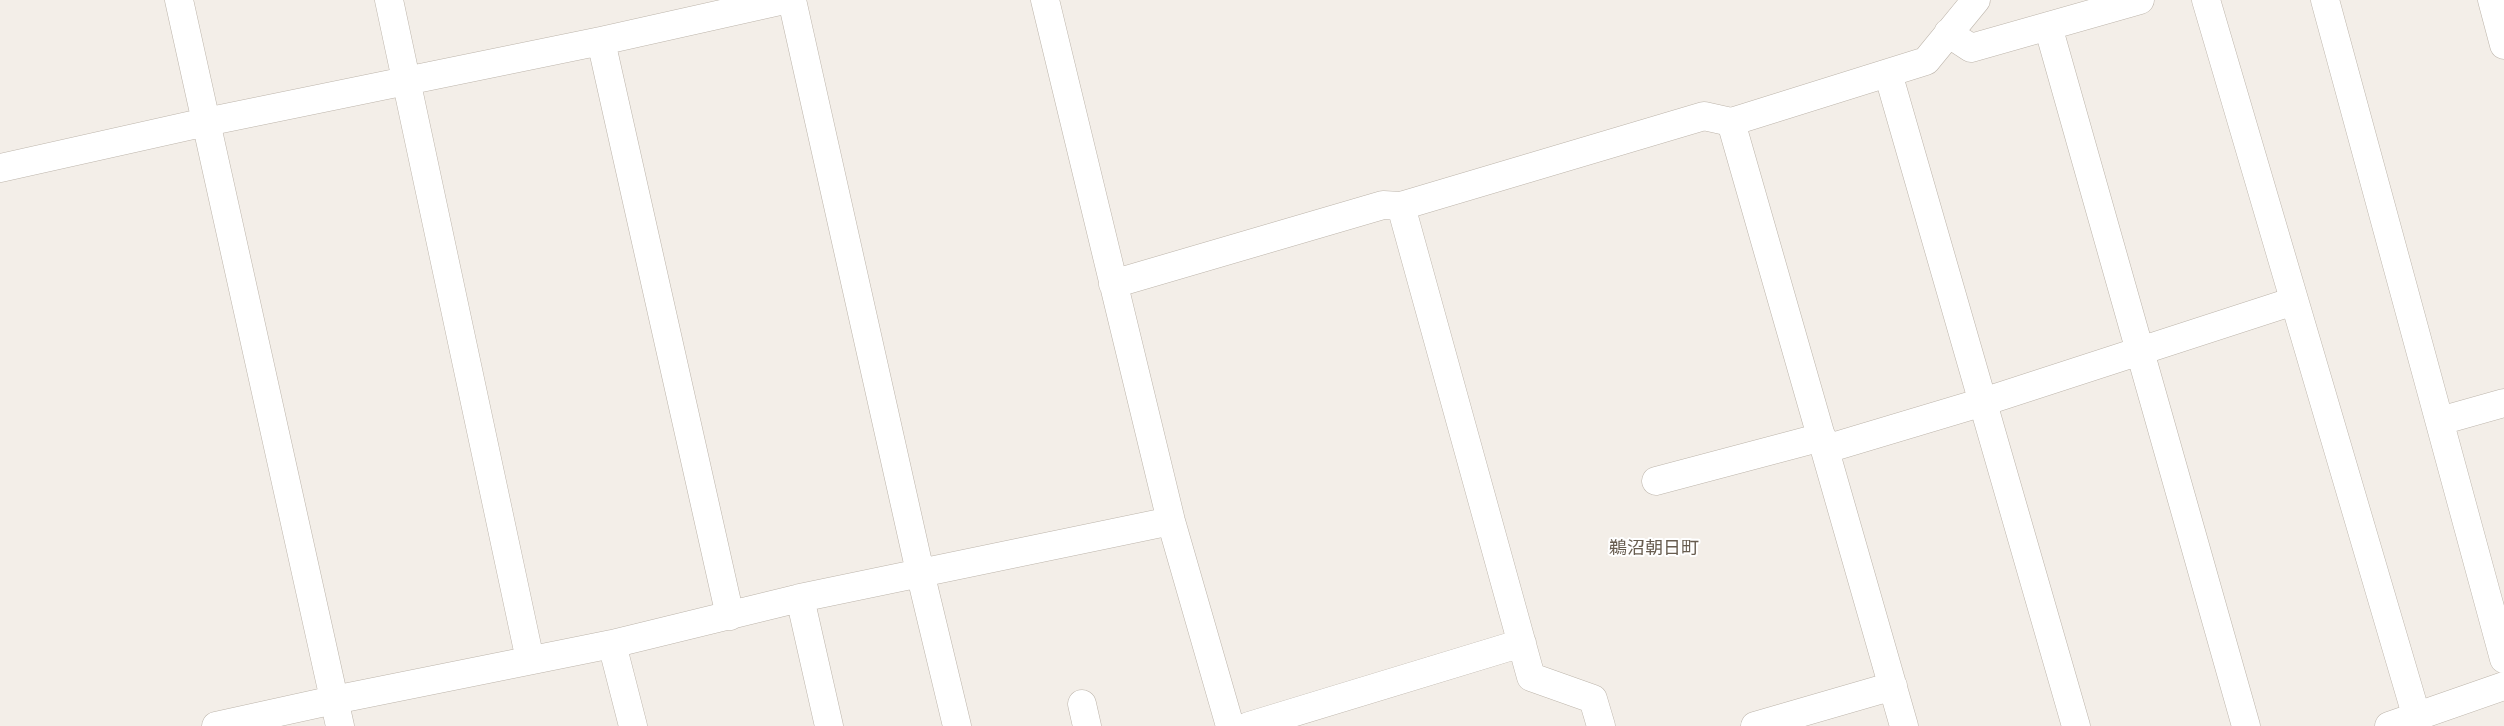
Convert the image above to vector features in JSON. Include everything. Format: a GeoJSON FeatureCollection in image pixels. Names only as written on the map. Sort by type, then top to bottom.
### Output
{"type":"FeatureCollection","features":[{"type":"Feature","properties":{"kind":"street"},"geometry":{"type":"LineString","coordinates":[[179,0],[340,726]]}},
{"type":"Feature","properties":{"kind":"street"},"geometry":{"type":"LineString","coordinates":[[389,0],[530,660]]}},
{"type":"Feature","properties":{"kind":"street"},"geometry":{"type":"LineString","coordinates":[[0,168],[206,122],[601,41],[784,0]]}},
{"type":"Feature","properties":{"kind":"street"},"geometry":{"type":"LineString","coordinates":[[792,0],[920,572],[957,726]]}},
{"type":"Feature","properties":{"kind":"street"},"geometry":{"type":"LineString","coordinates":[[1044,0],[1170,520],[1230,726]]}},
{"type":"Feature","properties":{"kind":"street"},"geometry":{"type":"LineString","coordinates":[[1113,284],[1383,205],[1401,206],[1704,116],[1731,122],[1888,74],[1926,60],[1976,0]]}},
{"type":"Feature","properties":{"kind":"street"},"geometry":{"type":"LineString","coordinates":[[1948,33],[1971,48],[2140,0]]}},
{"type":"Feature","properties":{"kind":"street"},"geometry":{"type":"LineString","coordinates":[[2206,0],[2417,718]]}},
{"type":"Feature","properties":{"kind":"street"},"geometry":{"type":"LineString","coordinates":[[2325,0],[2504,660]]}},
{"type":"Feature","properties":{"kind":"street"},"geometry":{"type":"LineString","coordinates":[[2492,0],[2504,45]]}},
{"type":"Feature","properties":{"kind":"street"},"geometry":{"type":"LineString","coordinates":[[2048,26],[2246,726]]}},
{"type":"Feature","properties":{"kind":"street"},"geometry":{"type":"LineString","coordinates":[[601,41],[730,616]]}},
{"type":"Feature","properties":{"kind":"street"},"geometry":{"type":"LineString","coordinates":[[1888,74],[2076,726]]}},
{"type":"Feature","properties":{"kind":"street"},"geometry":{"type":"LineString","coordinates":[[1731,122],[1904,726]]}},
{"type":"Feature","properties":{"kind":"street"},"geometry":{"type":"LineString","coordinates":[[1401,206],[1531,677],[1593,699],[1601,726]]}},
{"type":"Feature","properties":{"kind":"street"},"geometry":{"type":"LineString","coordinates":[[1656,481],[1824,443],[1983,402],[2294,301]]}},
{"type":"Feature","properties":{"kind":"street"},"geometry":{"type":"LineString","coordinates":[[2440,421],[2504,404]]}},
{"type":"Feature","properties":{"kind":"street"},"geometry":{"type":"LineString","coordinates":[[216,726],[334,700],[612,644],[800,598],[1170,520]]}},
{"type":"Feature","properties":{"kind":"street"},"geometry":{"type":"LineString","coordinates":[[800,598],[829,726]]}},
{"type":"Feature","properties":{"kind":"street"},"geometry":{"type":"LineString","coordinates":[[1249,726],[1522,643]]}},
{"type":"Feature","properties":{"kind":"street"},"geometry":{"type":"LineString","coordinates":[[612,644],[633,726]]}},
{"type":"Feature","properties":{"kind":"street"},"geometry":{"type":"LineString","coordinates":[[1754,726],[1893,686]]}},
{"type":"Feature","properties":{"kind":"street"},"geometry":{"type":"LineString","coordinates":[[2389,726],[2417,718],[2504,686]]}},
{"type":"Feature","properties":{"kind":"district","name":"鵜沼朝日町"},"geometry":{"type":"Point","coordinates":[1654,548]}}]}
